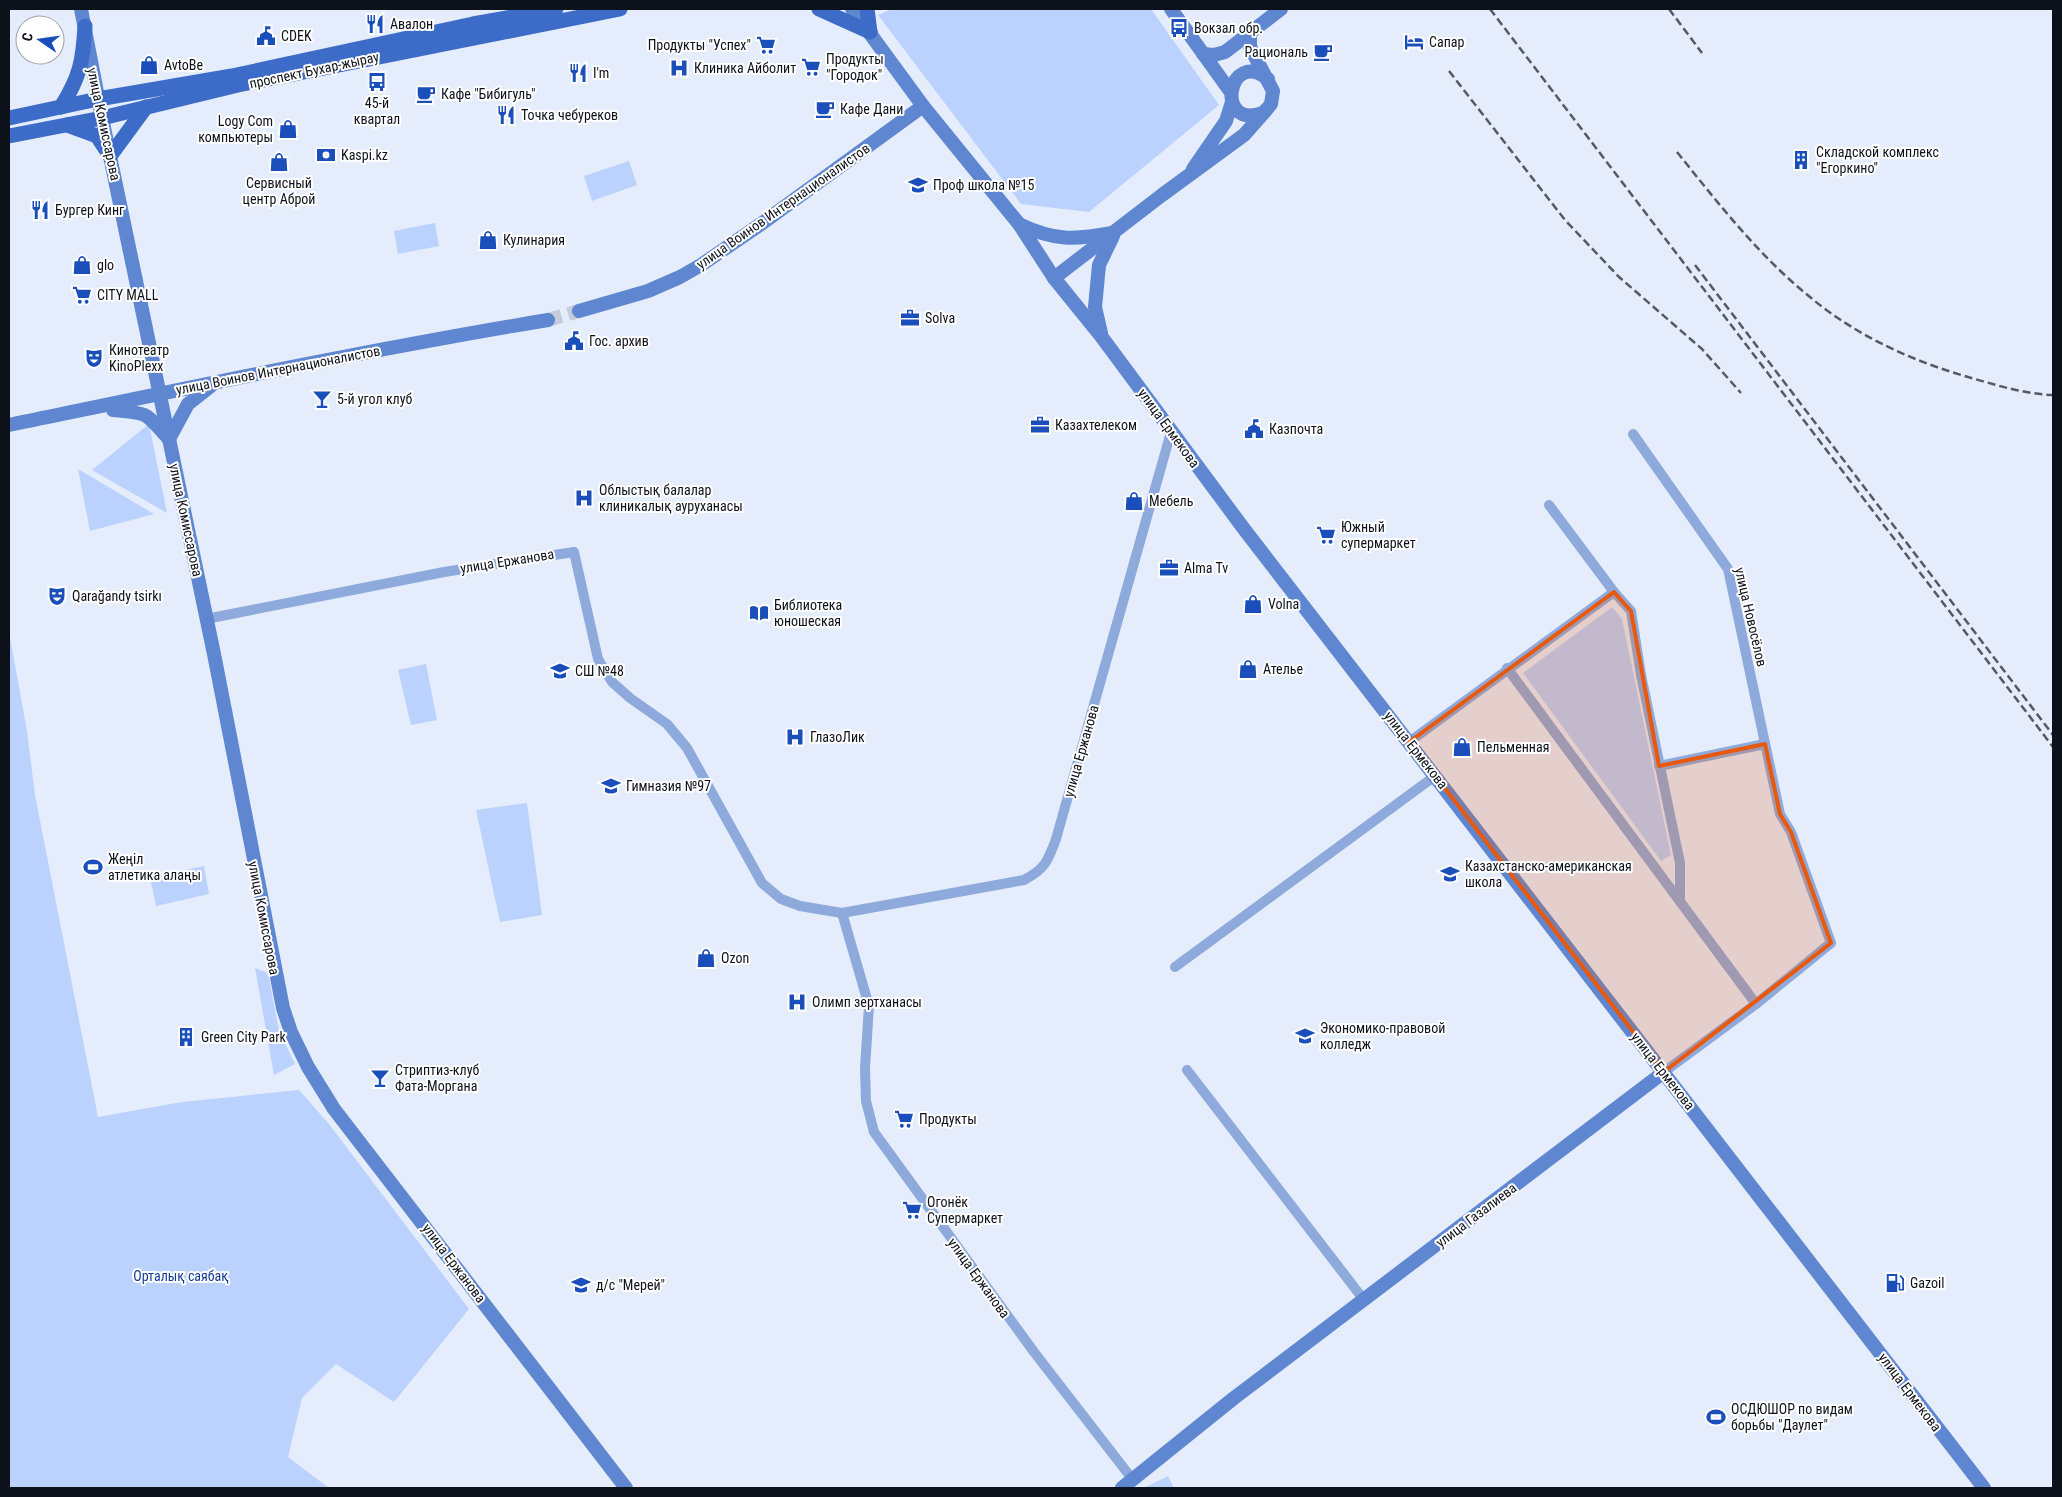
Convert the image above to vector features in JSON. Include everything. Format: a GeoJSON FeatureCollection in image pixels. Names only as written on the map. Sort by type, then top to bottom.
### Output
{"type":"FeatureCollection","features":[{"type":"Feature","properties":{"kind":"main road","name":"улица Комиссарова"},"geometry":{"type":"LineString","coordinates":[[81,9],[206,619],[276,977],[291,1032]]}},
{"type":"Feature","properties":{"kind":"main road","name":"проспект Бухар-жырау"},"geometry":{"type":"LineString","coordinates":[[9,136],[102,118],[474,31],[556,9]]}},
{"type":"Feature","properties":{"kind":"main road","name":"проспект Бухар-жырау"},"geometry":{"type":"LineString","coordinates":[[9,118],[98,98],[232,76],[474,31],[620,9]]}},
{"type":"Feature","properties":{"kind":"main road"},"geometry":{"type":"LineString","coordinates":[[819,9],[870,32]]}},
{"type":"Feature","properties":{"kind":"main road","name":"улица Ермекова"},"geometry":{"type":"LineString","coordinates":[[852,9],[924,106],[1019,224],[1054,278],[1101,336],[1171,432],[1984,1488]]}},
{"type":"Feature","properties":{"kind":"main road"},"geometry":{"type":"LineString","coordinates":[[867,9],[870,32]]}},
{"type":"Feature","properties":{"kind":"main road"},"geometry":{"type":"LineString","coordinates":[[1171,9],[1244,114],[1262,113]]}},
{"type":"Feature","properties":{"kind":"main road"},"geometry":{"type":"LineString","coordinates":[[1203,54],[1214,55],[1225,52],[1282,9]]}},
{"type":"Feature","properties":{"kind":"main road"},"geometry":{"type":"LineString","coordinates":[[61,107],[81,70],[85,26]]}},
{"type":"Feature","properties":{"kind":"main road"},"geometry":{"type":"LineString","coordinates":[[1054,278],[1244,135],[1271,104],[1273,98],[1272,85],[1250,47],[1250,33]]}},
{"type":"Feature","properties":{"kind":"main road"},"geometry":{"type":"LineString","coordinates":[[1186,177],[1226,120],[1236,79],[1249,72],[1262,75],[1268,79]]}},
{"type":"Feature","properties":{"kind":"main road","name":"улица Воинов Интернационалистов"},"geometry":{"type":"LineString","coordinates":[[579,311],[648,291],[694,269],[761,224],[924,106]]}},
{"type":"Feature","properties":{"kind":"main road"},"geometry":{"type":"LineString","coordinates":[[66,125],[97,136],[110,156],[146,107]]}},
{"type":"Feature","properties":{"kind":"main road"},"geometry":{"type":"LineString","coordinates":[[1019,224],[1043,236],[1084,238],[1115,232]]}},
{"type":"Feature","properties":{"kind":"main road"},"geometry":{"type":"LineString","coordinates":[[1101,336],[1095,307],[1099,264],[1115,232]]}},
{"type":"Feature","properties":{"kind":"main road","name":"улица Воинов Интернационалистов"},"geometry":{"type":"LineString","coordinates":[[9,425],[218,381],[472,332],[548,320]]}},
{"type":"Feature","properties":{"kind":"main road"},"geometry":{"type":"LineString","coordinates":[[101,407],[114,411],[140,412],[154,422],[169,439],[188,404],[218,381]]}},
{"type":"Feature","properties":{"kind":"main road","name":"улица Ержанова"},"geometry":{"type":"LineString","coordinates":[[291,1032],[311,1073],[334,1109],[626,1488]]}},
{"type":"Feature","properties":{"kind":"main road","name":"улица Газалиева"},"geometry":{"type":"LineString","coordinates":[[1127,1484],[1234,1398],[1664,1072]]}},
{"type":"Feature","properties":{"kind":"street","name":"улица Ержанова"},"geometry":{"type":"LineString","coordinates":[[206,619],[444,572],[574,552],[598,659],[612,682],[630,698],[667,724],[687,748],[762,883],[781,898],[800,906],[842,913],[1024,880],[1039,872],[1048,860],[1171,432]]}},
{"type":"Feature","properties":{"kind":"street","name":"улица Новосёлов"},"geometry":{"type":"LineString","coordinates":[[1633,434],[1728,570],[1780,814],[1791,832],[1831,943]]}},
{"type":"Feature","properties":{"kind":"street"},"geometry":{"type":"LineString","coordinates":[[1549,505],[1614,592],[1631,611],[1640,675],[1680,863],[1680,901]]}},
{"type":"Feature","properties":{"kind":"street"},"geometry":{"type":"LineString","coordinates":[[1409,742],[1507,668],[1614,592]]}},
{"type":"Feature","properties":{"kind":"street"},"geometry":{"type":"LineString","coordinates":[[1507,668],[1756,1004]]}},
{"type":"Feature","properties":{"kind":"street"},"geometry":{"type":"LineString","coordinates":[[1659,766],[1765,744]]}},
{"type":"Feature","properties":{"kind":"street"},"geometry":{"type":"LineString","coordinates":[[1176,967],[1435,776]]}},
{"type":"Feature","properties":{"kind":"street","name":"улица Ержанова"},"geometry":{"type":"LineString","coordinates":[[842,913],[869,1006],[865,1068],[866,1101],[874,1132],[1034,1352],[1127,1484]]}},
{"type":"Feature","properties":{"kind":"street","name":"улица Газалиева"},"geometry":{"type":"LineString","coordinates":[[1664,1072],[1756,1004],[1831,943]]}},
{"type":"Feature","properties":{"kind":"street"},"geometry":{"type":"LineString","coordinates":[[1187,1070],[1364,1300]]}},
{"type":"Feature","properties":{"kind":"highlighted area"},"geometry":{"type":"Polygon","coordinates":[[[1614,592],[1631,611],[1659,766],[1765,744],[1780,814],[1791,832],[1831,943],[1664,1072],[1409,742],[1614,592]]]}},
{"type":"Feature","properties":{"kind":"green space"},"geometry":{"type":"Polygon","coordinates":[[[892,9],[1151,9],[1219,105],[1089,212],[1021,204],[878,15],[892,9]]]}},
{"type":"Feature","properties":{"kind":"green space"},"geometry":{"type":"Polygon","coordinates":[[[629,161],[637,185],[592,201],[584,176],[629,161]]]}},
{"type":"Feature","properties":{"kind":"green space"},"geometry":{"type":"Polygon","coordinates":[[[435,223],[439,246],[398,254],[394,231],[435,223]]]}},
{"type":"Feature","properties":{"kind":"green space"},"geometry":{"type":"Polygon","coordinates":[[[149,424],[167,513],[92,470],[149,424]]]}},
{"type":"Feature","properties":{"kind":"green space"},"geometry":{"type":"Polygon","coordinates":[[[78,469],[154,514],[90,531],[78,469]]]}},
{"type":"Feature","properties":{"kind":"green space"},"geometry":{"type":"Polygon","coordinates":[[[1612,607],[1622,619],[1671,855],[1661,861],[1523,673],[1612,607]]]}},
{"type":"Feature","properties":{"kind":"green space","name":"Орталық саябақ"},"geometry":{"type":"Polygon","coordinates":[[[9,632],[27,731],[35,795],[98,1117],[182,1102],[299,1090],[329,1124],[469,1309],[394,1402],[336,1364],[302,1398],[288,1457],[329,1488],[9,1488],[9,632]]]}},
{"type":"Feature","properties":{"kind":"green space"},"geometry":{"type":"Polygon","coordinates":[[[426,664],[437,720],[411,725],[398,670],[426,664]]]}},
{"type":"Feature","properties":{"kind":"green space"},"geometry":{"type":"Polygon","coordinates":[[[527,803],[542,915],[500,922],[476,810],[527,803]]]}},
{"type":"Feature","properties":{"kind":"green space"},"geometry":{"type":"Polygon","coordinates":[[[204,866],[209,894],[156,906],[150,878],[204,866]]]}},
{"type":"Feature","properties":{"kind":"green space"},"geometry":{"type":"Polygon","coordinates":[[[255,968],[268,973],[279,1031],[295,1064],[274,1075],[255,968]]]}},
{"type":"Feature","properties":{"kind":"green space"},"geometry":{"type":"Polygon","coordinates":[[[1168,1476],[1174,1488],[1144,1488],[1168,1476]]]}},
{"type":"Feature","properties":{"kind":"tunnel"},"geometry":{"type":"LineString","coordinates":[[548,320],[579,311]]}},
{"type":"Feature","properties":{"kind":"railway"},"geometry":{"type":"LineString","coordinates":[[1490,9],[2053,747]]}},
{"type":"Feature","properties":{"kind":"railway"},"geometry":{"type":"LineString","coordinates":[[1669,9],[1702,53]]}},
{"type":"Feature","properties":{"kind":"railway"},"geometry":{"type":"LineString","coordinates":[[1449,71],[1565,220],[1619,277],[1702,349],[1741,393]]}},
{"type":"Feature","properties":{"kind":"railway"},"geometry":{"type":"LineString","coordinates":[[1677,152],[1756,247],[1791,281],[1827,311],[1865,335],[1905,355],[1947,371],[2010,389],[2053,395]]}},
{"type":"Feature","properties":{"kind":"railway"},"geometry":{"type":"LineString","coordinates":[[1695,265],[2053,735]]}},
{"type":"Feature","properties":{"kind":"place","name":"Авалон"},"geometry":{"type":"Point","coordinates":[375,24]}},
{"type":"Feature","properties":{"kind":"place","name":"Вокзал обр."},"geometry":{"type":"Point","coordinates":[1179,28]}},
{"type":"Feature","properties":{"kind":"place","name":"CDEK"},"geometry":{"type":"Point","coordinates":[266,36]}},
{"type":"Feature","properties":{"kind":"place","name":"Сапар"},"geometry":{"type":"Point","coordinates":[1414,42]}},
{"type":"Feature","properties":{"kind":"place","name":"Продукты \"Успех\""},"geometry":{"type":"Point","coordinates":[766,45]}},
{"type":"Feature","properties":{"kind":"place","name":"Рациональ"},"geometry":{"type":"Point","coordinates":[1323,52]}},
{"type":"Feature","properties":{"kind":"place","name":"AvtoBe"},"geometry":{"type":"Point","coordinates":[149,65]}},
{"type":"Feature","properties":{"kind":"place","name":"Продукты \"Городок\""},"geometry":{"type":"Point","coordinates":[811,67]}},
{"type":"Feature","properties":{"kind":"place","name":"Клиника Айболит"},"geometry":{"type":"Point","coordinates":[679,68]}},
{"type":"Feature","properties":{"kind":"place","name":"I'm"},"geometry":{"type":"Point","coordinates":[578,73]}},
{"type":"Feature","properties":{"kind":"place","name":"45-й квартал"},"geometry":{"type":"Point","coordinates":[377,82]}},
{"type":"Feature","properties":{"kind":"place","name":"Кафе \"Бибигуль\""},"geometry":{"type":"Point","coordinates":[426,94]}},
{"type":"Feature","properties":{"kind":"place","name":"Кафе Дани"},"geometry":{"type":"Point","coordinates":[825,109]}},
{"type":"Feature","properties":{"kind":"place","name":"Точка чебуреков"},"geometry":{"type":"Point","coordinates":[506,115]}},
{"type":"Feature","properties":{"kind":"place","name":"Logy Com компьютеры"},"geometry":{"type":"Point","coordinates":[288,129]}},
{"type":"Feature","properties":{"kind":"place","name":"Kaspi.kz"},"geometry":{"type":"Point","coordinates":[326,155]}},
{"type":"Feature","properties":{"kind":"place","name":"Складской комплекс \"Егоркино\""},"geometry":{"type":"Point","coordinates":[1801,160]}},
{"type":"Feature","properties":{"kind":"place","name":"Сервисный центр Аброй"},"geometry":{"type":"Point","coordinates":[279,162]}},
{"type":"Feature","properties":{"kind":"place","name":"Проф школа №15"},"geometry":{"type":"Point","coordinates":[918,185]}},
{"type":"Feature","properties":{"kind":"place","name":"Бургер Кинг"},"geometry":{"type":"Point","coordinates":[40,210]}},
{"type":"Feature","properties":{"kind":"place","name":"Кулинария"},"geometry":{"type":"Point","coordinates":[488,240]}},
{"type":"Feature","properties":{"kind":"place","name":"glo"},"geometry":{"type":"Point","coordinates":[82,265]}},
{"type":"Feature","properties":{"kind":"place","name":"CITY MALL"},"geometry":{"type":"Point","coordinates":[82,295]}},
{"type":"Feature","properties":{"kind":"place","name":"Solva"},"geometry":{"type":"Point","coordinates":[910,318]}},
{"type":"Feature","properties":{"kind":"place","name":"Гос. архив"},"geometry":{"type":"Point","coordinates":[574,341]}},
{"type":"Feature","properties":{"kind":"place","name":"Кинотеатр KinoPlexx"},"geometry":{"type":"Point","coordinates":[94,358]}},
{"type":"Feature","properties":{"kind":"place","name":"5-й угол клуб"},"geometry":{"type":"Point","coordinates":[322,399]}},
{"type":"Feature","properties":{"kind":"place","name":"Казахтелеком"},"geometry":{"type":"Point","coordinates":[1040,425]}},
{"type":"Feature","properties":{"kind":"place","name":"Казпочта"},"geometry":{"type":"Point","coordinates":[1254,429]}},
{"type":"Feature","properties":{"kind":"place","name":"Облыстық балалар клиникалық ауруханасы"},"geometry":{"type":"Point","coordinates":[584,498]}},
{"type":"Feature","properties":{"kind":"place","name":"Мебель"},"geometry":{"type":"Point","coordinates":[1134,501]}},
{"type":"Feature","properties":{"kind":"place","name":"Южный супермаркет"},"geometry":{"type":"Point","coordinates":[1326,535]}},
{"type":"Feature","properties":{"kind":"place","name":"Alma Tv"},"geometry":{"type":"Point","coordinates":[1169,568]}},
{"type":"Feature","properties":{"kind":"place","name":"Qarağandy tsirkı"},"geometry":{"type":"Point","coordinates":[57,596]}},
{"type":"Feature","properties":{"kind":"place","name":"Volna"},"geometry":{"type":"Point","coordinates":[1253,604]}},
{"type":"Feature","properties":{"kind":"place","name":"Библиотека юношеская"},"geometry":{"type":"Point","coordinates":[759,613]}},
{"type":"Feature","properties":{"kind":"place","name":"Ателье"},"geometry":{"type":"Point","coordinates":[1248,669]}},
{"type":"Feature","properties":{"kind":"place","name":"СШ №48"},"geometry":{"type":"Point","coordinates":[560,671]}},
{"type":"Feature","properties":{"kind":"place","name":"ГлазоЛик"},"geometry":{"type":"Point","coordinates":[795,737]}},
{"type":"Feature","properties":{"kind":"place","name":"Пельменная"},"geometry":{"type":"Point","coordinates":[1462,747]}},
{"type":"Feature","properties":{"kind":"place","name":"Гимназия №97"},"geometry":{"type":"Point","coordinates":[611,786]}},
{"type":"Feature","properties":{"kind":"place","name":"Жеңіл атлетика алаңы"},"geometry":{"type":"Point","coordinates":[93,867]}},
{"type":"Feature","properties":{"kind":"place","name":"Казахстанско-американская школа"},"geometry":{"type":"Point","coordinates":[1450,874]}},
{"type":"Feature","properties":{"kind":"place","name":"Ozon"},"geometry":{"type":"Point","coordinates":[706,958]}},
{"type":"Feature","properties":{"kind":"place","name":"Олимп зертханасы"},"geometry":{"type":"Point","coordinates":[797,1002]}},
{"type":"Feature","properties":{"kind":"place","name":"Экономико-правовой колледж"},"geometry":{"type":"Point","coordinates":[1305,1036]}},
{"type":"Feature","properties":{"kind":"place","name":"Green City Park"},"geometry":{"type":"Point","coordinates":[186,1037]}},
{"type":"Feature","properties":{"kind":"place","name":"Стриптиз-клуб Фата-Моргана"},"geometry":{"type":"Point","coordinates":[380,1078]}},
{"type":"Feature","properties":{"kind":"place","name":"Продукты"},"geometry":{"type":"Point","coordinates":[904,1119]}},
{"type":"Feature","properties":{"kind":"place","name":"Огонёк Супермаркет"},"geometry":{"type":"Point","coordinates":[912,1210]}},
{"type":"Feature","properties":{"kind":"place","name":"Gazoil"},"geometry":{"type":"Point","coordinates":[1895,1283]}},
{"type":"Feature","properties":{"kind":"place","name":"д/с \"Мерей\""},"geometry":{"type":"Point","coordinates":[581,1285]}},
{"type":"Feature","properties":{"kind":"place","name":"ОСДЮШОР по видам борьбы \"Даулет\""},"geometry":{"type":"Point","coordinates":[1716,1417]}}]}
